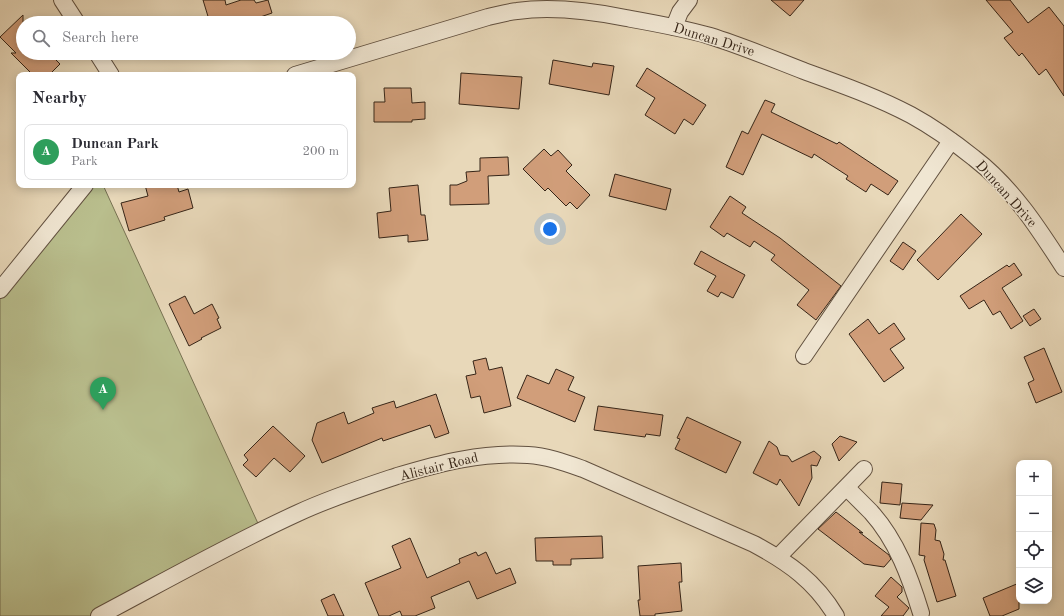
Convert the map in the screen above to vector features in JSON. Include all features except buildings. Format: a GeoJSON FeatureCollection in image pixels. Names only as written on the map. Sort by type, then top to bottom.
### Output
{"type":"FeatureCollection","features":[{"type":"Feature","properties":{"kind":"street"},"geometry":{"type":"LineString","coordinates":[[62,0],[72,16]]}},
{"type":"Feature","properties":{"kind":"street"},"geometry":{"type":"LineString","coordinates":[[674,27],[678,16],[689,0]]}},
{"type":"Feature","properties":{"kind":"street","name":"Duncan Drive"},"geometry":{"type":"LineString","coordinates":[[356,57],[488,17],[516,5],[550,10],[582,11],[674,27],[710,36],[738,45],[879,100],[911,115],[951,141],[975,159],[1018,202],[1044,237],[1064,268]]}},
{"type":"Feature","properties":{"kind":"street"},"geometry":{"type":"LineString","coordinates":[[101,60],[109,72]]}},
{"type":"Feature","properties":{"kind":"street","name":"Duncan Drive"},"geometry":{"type":"LineString","coordinates":[[305,72],[345,60]]}},
{"type":"Feature","properties":{"kind":"street"},"geometry":{"type":"LineString","coordinates":[[804,356],[951,141]]}},
{"type":"Feature","properties":{"kind":"street"},"geometry":{"type":"LineString","coordinates":[[0,290],[83,188]]}},
{"type":"Feature","properties":{"kind":"street","name":"Alistair Road"},"geometry":{"type":"LineString","coordinates":[[99,616],[261,530],[299,512],[375,483],[459,459],[484,456],[530,455],[561,461],[584,469],[754,544],[778,557],[812,585],[827,602],[836,616]]}},
{"type":"Feature","properties":{"kind":"street"},"geometry":{"type":"LineString","coordinates":[[778,557],[864,469]]}},
{"type":"Feature","properties":{"kind":"street"},"geometry":{"type":"LineString","coordinates":[[847,488],[872,513],[891,539],[903,561],[921,613]]}},
{"type":"Feature","properties":{"kind":"green space"},"geometry":{"type":"Polygon","coordinates":[[[83,188],[104,188],[261,530],[97,616],[0,616],[0,290],[83,188]]]}},
{"type":"Feature","properties":{"kind":"place","name":"Duncan Park"},"geometry":{"type":"Point","coordinates":[103,410]}}]}
